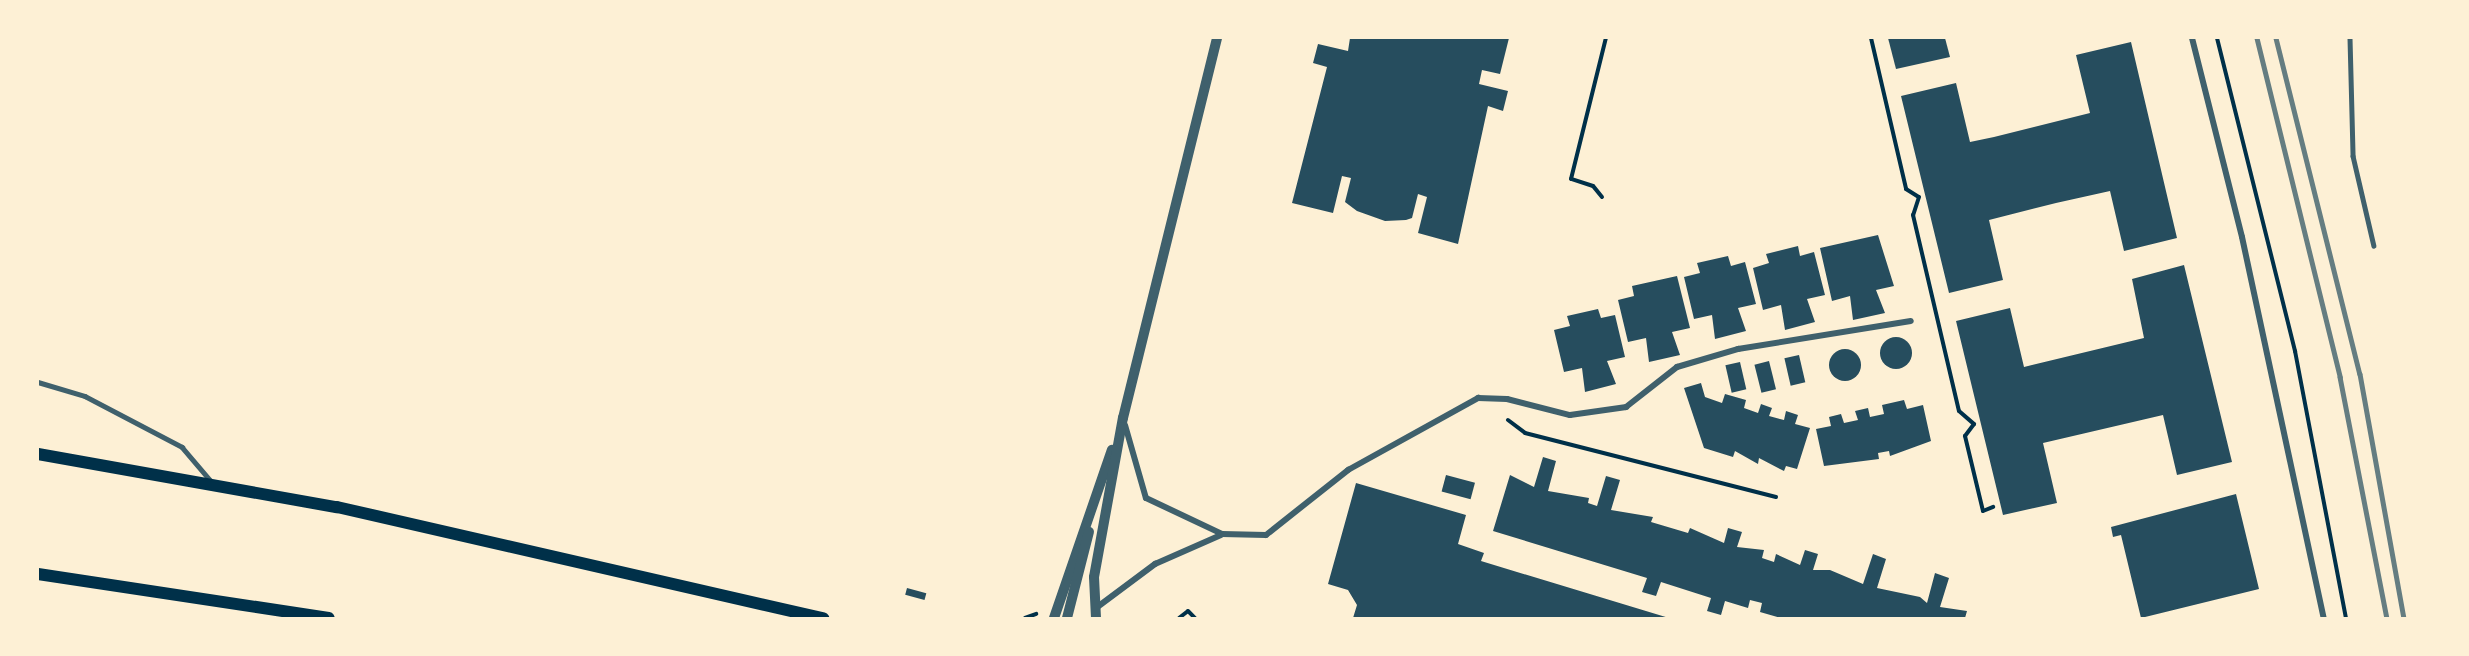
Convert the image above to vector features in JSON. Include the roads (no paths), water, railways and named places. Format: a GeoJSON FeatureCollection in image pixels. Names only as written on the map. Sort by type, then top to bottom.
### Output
{"type":"FeatureCollection","features":[{"type":"Feature","properties":{"kind":"main road"},"geometry":{"type":"LineString","coordinates":[[38,454],[212,483],[337,507],[823,618]]}},
{"type":"Feature","properties":{"kind":"main road"},"geometry":{"type":"LineString","coordinates":[[38,574],[328,618]]}},
{"type":"Feature","properties":{"kind":"street"},"geometry":{"type":"LineString","coordinates":[[1096,613],[1094,577],[1123,418],[1217,38]]}},
{"type":"Feature","properties":{"kind":"street"},"geometry":{"type":"LineString","coordinates":[[2192,38],[2242,237],[2324,618]]}},
{"type":"Feature","properties":{"kind":"street"},"geometry":{"type":"LineString","coordinates":[[1096,613],[1155,564],[1222,534],[1273,531],[1304,501],[1356,464],[1478,398],[1494,398],[1570,415],[1626,407],[1677,367],[1738,349],[1911,321]]}},
{"type":"Feature","properties":{"kind":"street"},"geometry":{"type":"LineString","coordinates":[[1054,618],[1123,418]]}},
{"type":"Feature","properties":{"kind":"street"},"geometry":{"type":"LineString","coordinates":[[1123,418],[1146,498],[1222,534]]}},
{"type":"Feature","properties":{"kind":"street"},"geometry":{"type":"LineString","coordinates":[[1067,618],[1091,511]]}},
{"type":"Feature","properties":{"kind":"lane"},"geometry":{"type":"LineString","coordinates":[[2350,38],[2353,156],[2374,246]]}},
{"type":"Feature","properties":{"kind":"lane"},"geometry":{"type":"LineString","coordinates":[[38,382],[85,396],[182,447],[212,483]]}},
{"type":"Feature","properties":{"kind":"railway"},"geometry":{"type":"LineString","coordinates":[[2257,38],[2340,377],[2387,618]]}},
{"type":"Feature","properties":{"kind":"railway"},"geometry":{"type":"LineString","coordinates":[[2276,38],[2360,374],[2404,618]]}}]}
